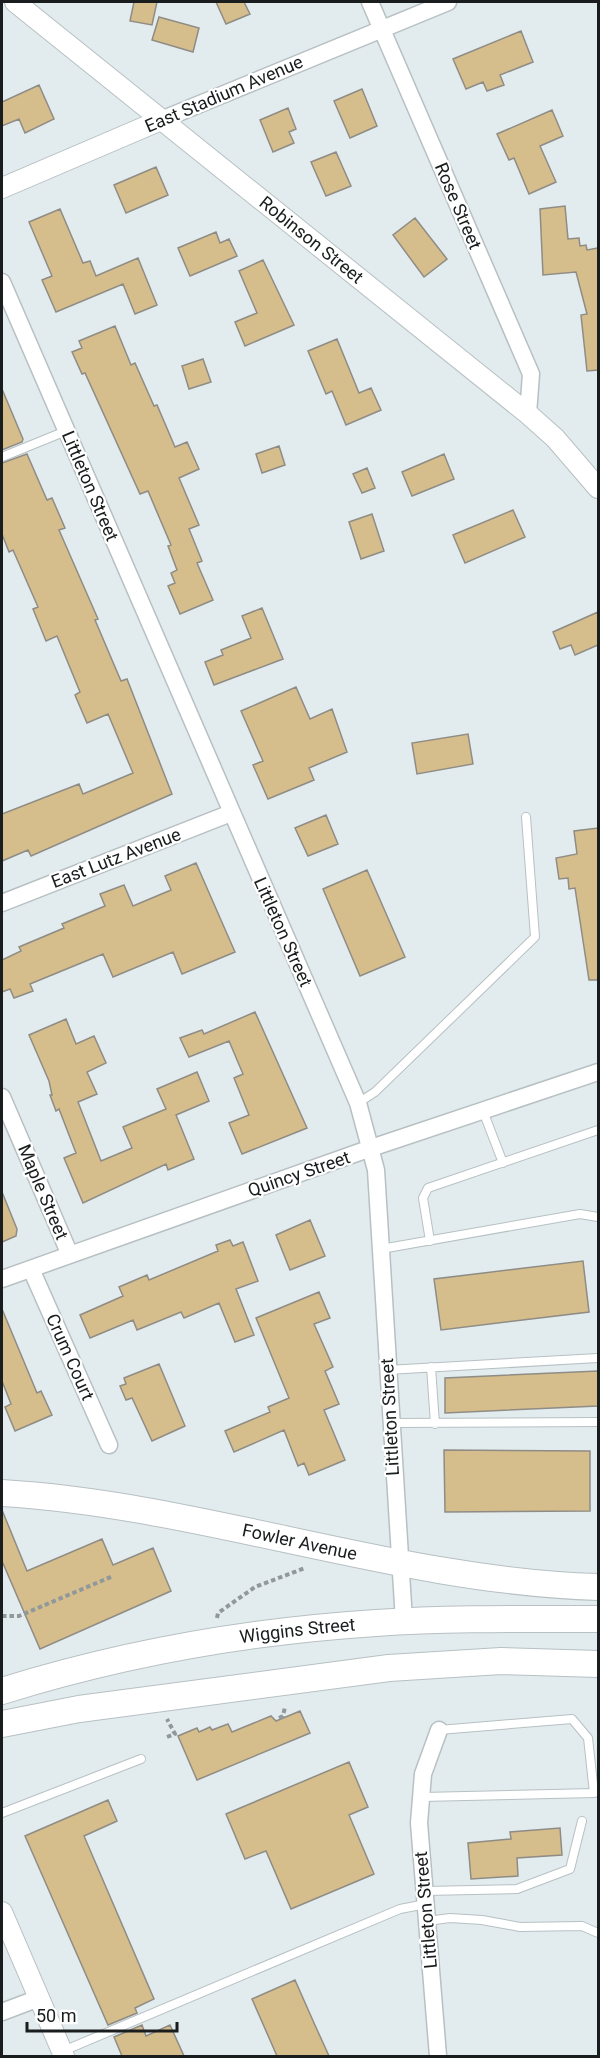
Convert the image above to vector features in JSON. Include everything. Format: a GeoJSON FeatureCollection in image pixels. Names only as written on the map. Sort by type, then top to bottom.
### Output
{"type":"FeatureCollection","features":[{"type":"Feature","properties":{"kind":"main road","name":"Fowler Avenue"},"geometry":{"type":"LineString","coordinates":[[2,1493],[113,1504],[398,1562],[513,1581],[598,1587]]}},
{"type":"Feature","properties":{"kind":"main road","name":"Wiggins Street"},"geometry":{"type":"LineString","coordinates":[[2,1691],[48,1677],[182,1648],[274,1634],[404,1622],[598,1619]]}},
{"type":"Feature","properties":{"kind":"main road"},"geometry":{"type":"LineString","coordinates":[[2,1724],[79,1709],[389,1668],[501,1661],[598,1664]]}},
{"type":"Feature","properties":{"kind":"street","name":"Robinson Street"},"geometry":{"type":"LineString","coordinates":[[15,2],[528,414],[555,438],[598,488]]}},
{"type":"Feature","properties":{"kind":"street","name":"Rose Street"},"geometry":{"type":"LineString","coordinates":[[370,2],[531,374],[528,414]]}},
{"type":"Feature","properties":{"kind":"street","name":"East Stadium Avenue"},"geometry":{"type":"LineString","coordinates":[[2,188],[448,2]]}},
{"type":"Feature","properties":{"kind":"street","name":"Littleton Street"},"geometry":{"type":"LineString","coordinates":[[2,282],[357,1103],[371,1148],[376,1170],[398,1562],[404,1622]]}},
{"type":"Feature","properties":{"kind":"street","name":"East Lutz Avenue"},"geometry":{"type":"LineString","coordinates":[[2,903],[231,813]]}},
{"type":"Feature","properties":{"kind":"street","name":"Quincy Street"},"geometry":{"type":"LineString","coordinates":[[2,1279],[371,1148],[598,1072]]}},
{"type":"Feature","properties":{"kind":"street","name":"Maple Street"},"geometry":{"type":"LineString","coordinates":[[2,1097],[70,1255]]}},
{"type":"Feature","properties":{"kind":"street","name":"Crum Court"},"geometry":{"type":"LineString","coordinates":[[32,1269],[110,1445]]}},
{"type":"Feature","properties":{"kind":"street","name":"Littleton Street"},"geometry":{"type":"LineString","coordinates":[[438,2056],[419,1823],[423,1774],[439,1731]]}},
{"type":"Feature","properties":{"kind":"street"},"geometry":{"type":"LineString","coordinates":[[2,1912],[63,2054]]}},
{"type":"Feature","properties":{"kind":"street"},"geometry":{"type":"LineString","coordinates":[[2,2012],[39,1998]]}},
{"type":"Feature","properties":{"kind":"lane"},"geometry":{"type":"LineString","coordinates":[[2,458],[66,431]]}},
{"type":"Feature","properties":{"kind":"lane"},"geometry":{"type":"LineString","coordinates":[[357,1103],[375,1092],[535,937],[526,817]]}},
{"type":"Feature","properties":{"kind":"lane"},"geometry":{"type":"LineString","coordinates":[[483,1111],[503,1163]]}},
{"type":"Feature","properties":{"kind":"lane"},"geometry":{"type":"LineString","coordinates":[[430,1241],[423,1198],[428,1188],[598,1130]]}},
{"type":"Feature","properties":{"kind":"lane"},"geometry":{"type":"LineString","coordinates":[[381,1249],[580,1214],[598,1217]]}},
{"type":"Feature","properties":{"kind":"lane"},"geometry":{"type":"LineString","coordinates":[[387,1370],[598,1358]]}},
{"type":"Feature","properties":{"kind":"lane"},"geometry":{"type":"LineString","coordinates":[[431,1367],[435,1424]]}},
{"type":"Feature","properties":{"kind":"lane"},"geometry":{"type":"LineString","coordinates":[[390,1423],[598,1422]]}},
{"type":"Feature","properties":{"kind":"lane"},"geometry":{"type":"LineString","coordinates":[[422,1797],[594,1793],[588,1738],[572,1719],[439,1731]]}},
{"type":"Feature","properties":{"kind":"lane"},"geometry":{"type":"LineString","coordinates":[[2,1813],[141,1759]]}},
{"type":"Feature","properties":{"kind":"lane"},"geometry":{"type":"LineString","coordinates":[[63,2054],[400,1909],[517,1889],[570,1869],[582,1821]]}},
{"type":"Feature","properties":{"kind":"lane"},"geometry":{"type":"LineString","coordinates":[[426,1905],[482,1920],[520,1927],[582,1926],[598,1933]]}},
{"type":"Feature","properties":{"kind":"path"},"geometry":{"type":"LineString","coordinates":[[217,1618],[218,1613],[255,1587],[306,1568]]}},
{"type":"Feature","properties":{"kind":"path"},"geometry":{"type":"LineString","coordinates":[[2,1616],[19,1616],[113,1576]]}},
{"type":"Feature","properties":{"kind":"path"},"geometry":{"type":"LineString","coordinates":[[279,1718],[283,1716],[285,1707]]}},
{"type":"Feature","properties":{"kind":"path"},"geometry":{"type":"LineString","coordinates":[[166,1718],[175,1734],[167,1737]]}},
{"type":"Feature","properties":{"kind":"building"},"geometry":{"type":"Polygon","coordinates":[[[134,2],[157,2],[152,25],[130,21],[134,2]]]}},
{"type":"Feature","properties":{"kind":"building"},"geometry":{"type":"Polygon","coordinates":[[[216,2],[244,2],[250,14],[226,24],[216,2]]]}},
{"type":"Feature","properties":{"kind":"building"},"geometry":{"type":"Polygon","coordinates":[[[159,17],[199,28],[193,52],[152,40],[159,17]]]}},
{"type":"Feature","properties":{"kind":"building"},"geometry":{"type":"Polygon","coordinates":[[[521,31],[533,62],[500,75],[504,85],[487,91],[483,82],[466,89],[453,59],[521,31]]]}},
{"type":"Feature","properties":{"kind":"building"},"geometry":{"type":"Polygon","coordinates":[[[39,85],[54,119],[25,133],[19,119],[2,126],[2,102],[39,85]]]}},
{"type":"Feature","properties":{"kind":"building"},"geometry":{"type":"Polygon","coordinates":[[[362,89],[377,126],[350,138],[334,101],[362,89]]]}},
{"type":"Feature","properties":{"kind":"building"},"geometry":{"type":"Polygon","coordinates":[[[288,108],[296,129],[289,132],[294,143],[273,152],[260,120],[288,108]]]}},
{"type":"Feature","properties":{"kind":"building"},"geometry":{"type":"Polygon","coordinates":[[[552,110],[563,136],[540,146],[556,182],[529,194],[514,158],[509,160],[497,134],[552,110]]]}},
{"type":"Feature","properties":{"kind":"building"},"geometry":{"type":"Polygon","coordinates":[[[336,152],[351,186],[326,196],[311,162],[336,152]]]}},
{"type":"Feature","properties":{"kind":"building"},"geometry":{"type":"Polygon","coordinates":[[[156,167],[168,195],[126,213],[114,185],[156,167]]]}},
{"type":"Feature","properties":{"kind":"building"},"geometry":{"type":"Polygon","coordinates":[[[565,206],[568,239],[579,238],[580,246],[586,245],[587,250],[598,248],[598,370],[587,371],[581,315],[587,314],[576,272],[543,275],[540,209],[565,206]]]}},
{"type":"Feature","properties":{"kind":"building"},"geometry":{"type":"Polygon","coordinates":[[[60,209],[83,263],[90,261],[96,276],[138,258],[157,305],[135,314],[123,284],[56,312],[42,280],[52,276],[29,222],[60,209]]]}},
{"type":"Feature","properties":{"kind":"building"},"geometry":{"type":"Polygon","coordinates":[[[415,218],[447,259],[424,277],[393,235],[415,218]]]}},
{"type":"Feature","properties":{"kind":"building"},"geometry":{"type":"Polygon","coordinates":[[[216,232],[220,243],[229,239],[237,256],[190,276],[178,248],[216,232]]]}},
{"type":"Feature","properties":{"kind":"building"},"geometry":{"type":"Polygon","coordinates":[[[263,260],[294,325],[245,346],[235,322],[257,313],[239,271],[263,260]]]}},
{"type":"Feature","properties":{"kind":"building"},"geometry":{"type":"Polygon","coordinates":[[[115,326],[131,365],[135,363],[154,406],[157,405],[175,447],[187,442],[199,469],[179,478],[199,525],[189,529],[202,561],[197,563],[213,600],[180,614],[168,586],[175,583],[171,573],[177,570],[168,546],[171,545],[148,491],[140,494],[85,373],[82,374],[72,352],[82,348],[79,341],[115,326]]]}},
{"type":"Feature","properties":{"kind":"building"},"geometry":{"type":"Polygon","coordinates":[[[337,339],[359,393],[371,388],[381,410],[346,425],[332,391],[326,394],[308,351],[337,339]]]}},
{"type":"Feature","properties":{"kind":"building"},"geometry":{"type":"Polygon","coordinates":[[[203,359],[211,382],[189,389],[182,366],[203,359]]]}},
{"type":"Feature","properties":{"kind":"building"},"geometry":{"type":"Polygon","coordinates":[[[2,389],[23,439],[22,442],[2,450],[2,389]]]}},
{"type":"Feature","properties":{"kind":"building"},"geometry":{"type":"Polygon","coordinates":[[[279,446],[285,465],[262,473],[256,454],[279,446]]]}},
{"type":"Feature","properties":{"kind":"building"},"geometry":{"type":"Polygon","coordinates":[[[27,454],[47,500],[52,498],[65,528],[59,530],[98,619],[95,620],[121,681],[127,679],[172,794],[31,856],[28,850],[2,861],[2,814],[79,784],[83,794],[133,773],[108,714],[87,723],[75,695],[80,692],[57,636],[46,641],[33,609],[38,607],[13,550],[9,552],[2,534],[2,463],[27,454]]]}},
{"type":"Feature","properties":{"kind":"building"},"geometry":{"type":"Polygon","coordinates":[[[444,454],[454,479],[412,496],[402,472],[444,454]]]}},
{"type":"Feature","properties":{"kind":"building"},"geometry":{"type":"Polygon","coordinates":[[[367,468],[375,488],[362,493],[353,474],[367,468]]]}},
{"type":"Feature","properties":{"kind":"building"},"geometry":{"type":"Polygon","coordinates":[[[513,510],[525,537],[465,563],[453,535],[513,510]]]}},
{"type":"Feature","properties":{"kind":"building"},"geometry":{"type":"Polygon","coordinates":[[[372,514],[384,551],[361,559],[349,522],[372,514]]]}},
{"type":"Feature","properties":{"kind":"building"},"geometry":{"type":"Polygon","coordinates":[[[262,608],[283,659],[214,685],[205,662],[223,655],[221,650],[251,638],[242,616],[262,608]]]}},
{"type":"Feature","properties":{"kind":"building"},"geometry":{"type":"Polygon","coordinates":[[[598,612],[598,645],[575,655],[571,645],[560,649],[553,632],[598,612]]]}},
{"type":"Feature","properties":{"kind":"building"},"geometry":{"type":"Polygon","coordinates":[[[296,687],[310,719],[332,709],[347,752],[309,768],[314,780],[268,799],[253,765],[263,761],[241,711],[296,687]]]}},
{"type":"Feature","properties":{"kind":"building"},"geometry":{"type":"Polygon","coordinates":[[[468,734],[473,764],[417,774],[412,743],[468,734]]]}},
{"type":"Feature","properties":{"kind":"building"},"geometry":{"type":"Polygon","coordinates":[[[326,815],[338,844],[308,856],[295,828],[326,815]]]}},
{"type":"Feature","properties":{"kind":"building"},"geometry":{"type":"Polygon","coordinates":[[[598,828],[598,980],[589,980],[575,888],[569,889],[568,878],[559,879],[556,858],[577,854],[574,831],[598,828]]]}},
{"type":"Feature","properties":{"kind":"building"},"geometry":{"type":"Polygon","coordinates":[[[196,863],[235,952],[182,974],[173,952],[113,977],[103,954],[30,984],[33,991],[14,998],[10,989],[2,992],[2,960],[21,951],[19,947],[64,928],[62,924],[105,906],[100,894],[124,885],[133,906],[171,890],[165,876],[196,863]]]}},
{"type":"Feature","properties":{"kind":"building"},"geometry":{"type":"Polygon","coordinates":[[[367,870],[405,957],[360,976],[323,889],[367,870]]]}},
{"type":"Feature","properties":{"kind":"building"},"geometry":{"type":"Polygon","coordinates":[[[255,1012],[307,1128],[242,1154],[229,1123],[249,1115],[234,1078],[243,1074],[229,1041],[189,1057],[180,1038],[202,1030],[204,1034],[255,1012]]]}},
{"type":"Feature","properties":{"kind":"building"},"geometry":{"type":"Polygon","coordinates":[[[66,1019],[76,1044],[94,1036],[106,1063],[87,1072],[97,1094],[78,1102],[101,1161],[132,1148],[123,1127],[166,1109],[157,1089],[197,1072],[209,1101],[176,1115],[194,1159],[168,1170],[166,1164],[83,1203],[64,1158],[76,1153],[59,1109],[56,1111],[50,1095],[52,1095],[49,1081],[29,1035],[66,1019]]]}},
{"type":"Feature","properties":{"kind":"building"},"geometry":{"type":"Polygon","coordinates":[[[2,1192],[17,1229],[16,1236],[2,1242],[2,1192]]]}},
{"type":"Feature","properties":{"kind":"building"},"geometry":{"type":"Polygon","coordinates":[[[310,1220],[325,1256],[290,1270],[276,1235],[310,1220]]]}},
{"type":"Feature","properties":{"kind":"building"},"geometry":{"type":"Polygon","coordinates":[[[230,1240],[233,1246],[243,1242],[258,1281],[236,1289],[254,1335],[235,1342],[219,1303],[184,1318],[181,1312],[137,1330],[133,1320],[90,1338],[80,1315],[123,1296],[119,1287],[147,1275],[149,1280],[218,1251],[216,1245],[230,1240]]]}},
{"type":"Feature","properties":{"kind":"building"},"geometry":{"type":"Polygon","coordinates":[[[583,1261],[589,1312],[441,1330],[434,1279],[583,1261]]]}},
{"type":"Feature","properties":{"kind":"building"},"geometry":{"type":"Polygon","coordinates":[[[319,1292],[330,1318],[314,1324],[333,1367],[325,1371],[339,1404],[324,1410],[345,1460],[309,1475],[304,1463],[298,1466],[284,1430],[234,1452],[225,1431],[270,1412],[268,1407],[289,1398],[256,1318],[319,1292]]]}},
{"type":"Feature","properties":{"kind":"building"},"geometry":{"type":"Polygon","coordinates":[[[2,1309],[37,1393],[41,1391],[52,1415],[15,1431],[5,1407],[11,1404],[2,1381],[2,1309]]]}},
{"type":"Feature","properties":{"kind":"building"},"geometry":{"type":"Polygon","coordinates":[[[159,1364],[185,1426],[152,1441],[132,1398],[126,1400],[120,1386],[126,1384],[124,1378],[159,1364]]]}},
{"type":"Feature","properties":{"kind":"building"},"geometry":{"type":"Polygon","coordinates":[[[598,1371],[598,1406],[445,1413],[445,1378],[598,1371]]]}},
{"type":"Feature","properties":{"kind":"building"},"geometry":{"type":"Polygon","coordinates":[[[444,1450],[590,1451],[590,1511],[445,1512],[444,1450]]]}},
{"type":"Feature","properties":{"kind":"building"},"geometry":{"type":"Polygon","coordinates":[[[2,1510],[27,1571],[102,1539],[113,1565],[153,1548],[171,1591],[40,1649],[2,1561],[2,1510]]]}},
{"type":"Feature","properties":{"kind":"building"},"geometry":{"type":"Polygon","coordinates":[[[300,1711],[310,1733],[197,1780],[178,1736],[197,1728],[199,1732],[210,1727],[212,1730],[228,1724],[232,1732],[271,1716],[276,1721],[300,1711]]]}},
{"type":"Feature","properties":{"kind":"building"},"geometry":{"type":"Polygon","coordinates":[[[349,1762],[368,1807],[349,1815],[374,1874],[291,1909],[266,1851],[245,1859],[226,1814],[349,1762]]]}},
{"type":"Feature","properties":{"kind":"building"},"geometry":{"type":"Polygon","coordinates":[[[108,1800],[117,1821],[84,1836],[154,1999],[135,2008],[137,2013],[108,2025],[25,1836],[108,1800]]]}},
{"type":"Feature","properties":{"kind":"building"},"geometry":{"type":"Polygon","coordinates":[[[560,1828],[562,1855],[517,1858],[518,1876],[471,1879],[468,1843],[511,1839],[510,1832],[560,1828]]]}},
{"type":"Feature","properties":{"kind":"building"},"geometry":{"type":"Polygon","coordinates":[[[295,1980],[329,2056],[277,2056],[252,1999],[295,1980]]]}},
{"type":"Feature","properties":{"kind":"building"},"geometry":{"type":"Polygon","coordinates":[[[142,2025],[146,2036],[170,2025],[184,2056],[122,2056],[114,2037],[142,2025]]]}}]}
